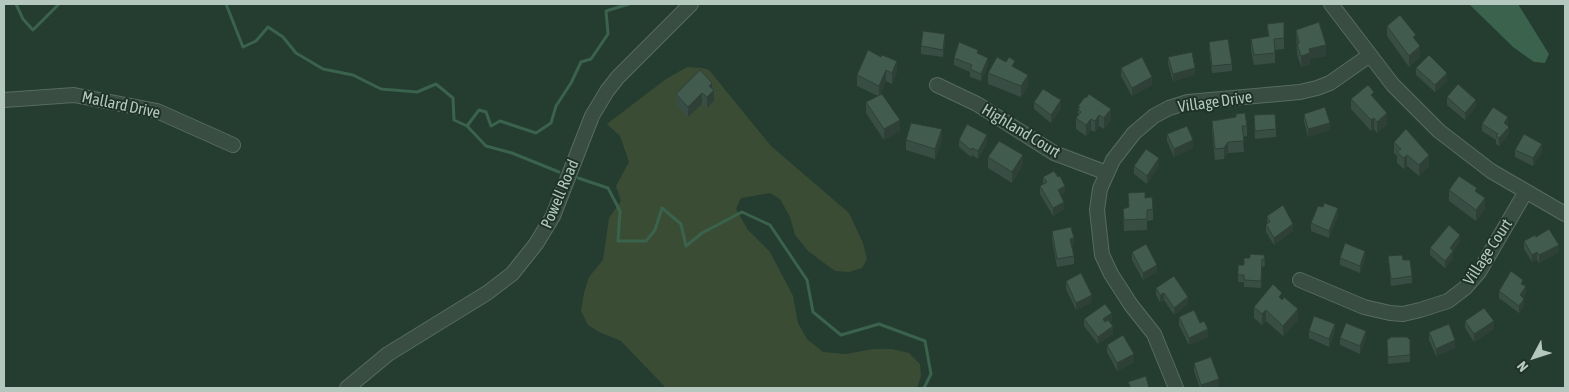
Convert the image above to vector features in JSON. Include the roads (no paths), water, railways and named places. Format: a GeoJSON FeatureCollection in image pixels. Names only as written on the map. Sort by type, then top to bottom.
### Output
{"type":"FeatureCollection","features":[{"type":"Feature","properties":{"kind":"street","name":"Powell Road"},"geometry":{"type":"LineString","coordinates":[[347,388],[388,354],[487,294],[512,274],[536,244],[553,216],[592,116],[606,91],[691,4]]}},
{"type":"Feature","properties":{"kind":"street"},"geometry":{"type":"LineString","coordinates":[[1331,4],[1393,85],[1439,131],[1483,166],[1525,193],[1565,214]]}},
{"type":"Feature","properties":{"kind":"street","name":"Village Drive"},"geometry":{"type":"LineString","coordinates":[[1176,388],[1154,334],[1131,305],[1111,274],[1102,255],[1097,210],[1100,189],[1113,160],[1134,133],[1154,116],[1170,108],[1188,102],[1300,92],[1316,88],[1330,83],[1370,55]]}},
{"type":"Feature","properties":{"kind":"street","name":"Highland Court"},"geometry":{"type":"LineString","coordinates":[[937,85],[977,104],[1054,153],[1107,174]]}},
{"type":"Feature","properties":{"kind":"street","name":"Mallard Drive"},"geometry":{"type":"LineString","coordinates":[[4,100],[74,95],[157,111],[233,145]]}},
{"type":"Feature","properties":{"kind":"street","name":"Village Court"},"geometry":{"type":"LineString","coordinates":[[1300,280],[1364,307],[1390,313],[1403,314],[1448,301],[1465,288],[1479,272],[1525,193]]}},
{"type":"Feature","properties":{"kind":"waterway"},"geometry":{"type":"LineString","coordinates":[[16,4],[23,19],[33,30],[59,4]]}},
{"type":"Feature","properties":{"kind":"waterway"},"geometry":{"type":"LineString","coordinates":[[226,4],[243,47],[256,41],[268,27],[283,37],[296,53],[323,69],[353,75],[381,89],[417,92],[436,84],[453,98],[454,120],[467,126],[486,146],[512,153],[559,172]]}},
{"type":"Feature","properties":{"kind":"waterway"},"geometry":{"type":"LineString","coordinates":[[467,126],[479,110],[486,112],[491,126],[500,121],[536,133],[551,123],[556,106],[571,83],[581,62],[591,59],[608,34],[606,11],[629,4]]}},
{"type":"Feature","properties":{"kind":"waterway"},"geometry":{"type":"LineString","coordinates":[[578,178],[608,188],[620,211],[618,241],[646,241],[655,230],[662,208],[681,224],[686,246],[702,233],[742,212],[770,225],[807,280],[813,312],[841,335],[879,324],[925,341],[931,374],[924,388]]}}]}
